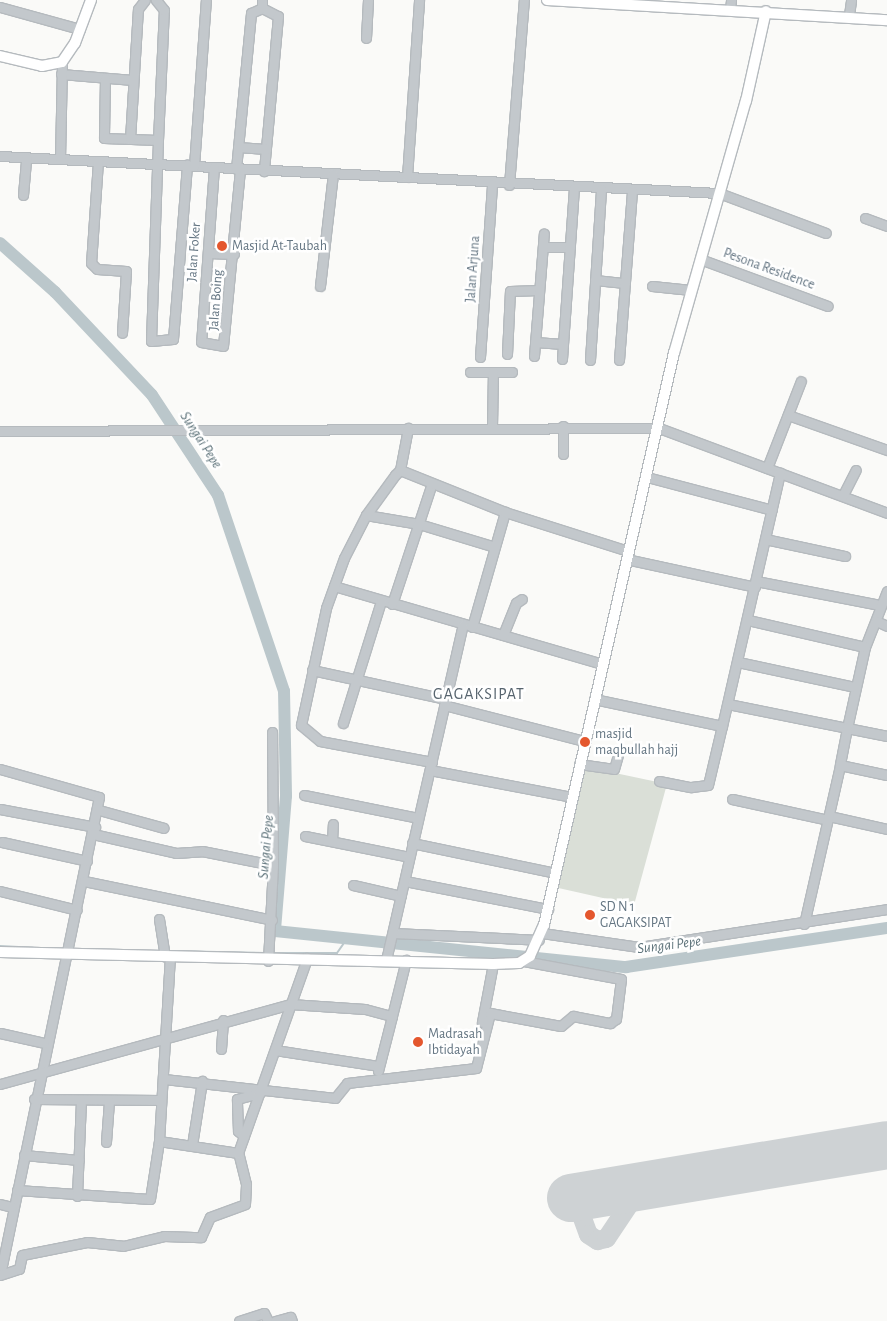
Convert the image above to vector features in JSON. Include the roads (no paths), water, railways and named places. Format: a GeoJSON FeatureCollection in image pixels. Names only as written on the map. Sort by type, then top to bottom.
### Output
{"type":"FeatureCollection","features":[{"type":"Feature","properties":{"kind":"main road"},"geometry":{"type":"LineString","coordinates":[[0,56],[42,66],[62,62],[80,29],[91,0]]}},
{"type":"Feature","properties":{"kind":"main road"},"geometry":{"type":"LineString","coordinates":[[547,0],[731,5],[766,11],[849,15],[887,20]]}},
{"type":"Feature","properties":{"kind":"main road"},"geometry":{"type":"LineString","coordinates":[[0,952],[67,954],[165,953],[307,958],[387,955],[406,960],[492,964],[527,959],[539,939],[548,909],[584,741],[691,290],[719,193],[766,11]]}},
{"type":"Feature","properties":{"kind":"street"},"geometry":{"type":"LineString","coordinates":[[130,139],[138,9],[145,0]]}},
{"type":"Feature","properties":{"kind":"street"},"geometry":{"type":"LineString","coordinates":[[156,0],[164,10],[158,140],[159,165],[148,338],[170,342],[191,166],[206,0]]}},
{"type":"Feature","properties":{"kind":"street"},"geometry":{"type":"LineString","coordinates":[[366,38],[368,0]]}},
{"type":"Feature","properties":{"kind":"street"},"geometry":{"type":"LineString","coordinates":[[407,177],[419,0]]}},
{"type":"Feature","properties":{"kind":"street"},"geometry":{"type":"LineString","coordinates":[[509,185],[524,0]]}},
{"type":"Feature","properties":{"kind":"street"},"geometry":{"type":"LineString","coordinates":[[849,15],[851,0]]}},
{"type":"Feature","properties":{"kind":"street"},"geometry":{"type":"LineString","coordinates":[[262,4],[278,16],[264,171]]}},
{"type":"Feature","properties":{"kind":"street","name":"Jalan Boing"},"geometry":{"type":"LineString","coordinates":[[227,343],[234,254],[238,147],[251,13],[262,4]]}},
{"type":"Feature","properties":{"kind":"street"},"geometry":{"type":"LineString","coordinates":[[0,8],[80,29]]}},
{"type":"Feature","properties":{"kind":"street"},"geometry":{"type":"LineString","coordinates":[[60,159],[62,62]]}},
{"type":"Feature","properties":{"kind":"street"},"geometry":{"type":"LineString","coordinates":[[61,74],[133,80]]}},
{"type":"Feature","properties":{"kind":"street"},"geometry":{"type":"LineString","coordinates":[[105,78],[104,138],[158,140]]}},
{"type":"Feature","properties":{"kind":"street"},"geometry":{"type":"LineString","coordinates":[[238,147],[266,149]]}},
{"type":"Feature","properties":{"kind":"street"},"geometry":{"type":"LineString","coordinates":[[0,156],[407,177],[509,185],[719,193],[826,233]]}},
{"type":"Feature","properties":{"kind":"street"},"geometry":{"type":"LineString","coordinates":[[23,195],[26,158]]}},
{"type":"Feature","properties":{"kind":"street"},"geometry":{"type":"LineString","coordinates":[[98,161],[91,263],[97,269],[126,271],[122,333]]}},
{"type":"Feature","properties":{"kind":"street","name":"Jalan Foker"},"geometry":{"type":"LineString","coordinates":[[214,167],[201,340],[204,344],[227,343]]}},
{"type":"Feature","properties":{"kind":"street"},"geometry":{"type":"LineString","coordinates":[[320,286],[333,174]]}},
{"type":"Feature","properties":{"kind":"street","name":"Jalan Arjuna"},"geometry":{"type":"LineString","coordinates":[[480,357],[492,184]]}},
{"type":"Feature","properties":{"kind":"street"},"geometry":{"type":"LineString","coordinates":[[562,358],[574,188]]}},
{"type":"Feature","properties":{"kind":"street"},"geometry":{"type":"LineString","coordinates":[[590,360],[601,189]]}},
{"type":"Feature","properties":{"kind":"street"},"geometry":{"type":"LineString","coordinates":[[619,360],[632,190]]}},
{"type":"Feature","properties":{"kind":"street"},"geometry":{"type":"LineString","coordinates":[[865,218],[887,226]]}},
{"type":"Feature","properties":{"kind":"street"},"geometry":{"type":"LineString","coordinates":[[534,356],[544,233]]}},
{"type":"Feature","properties":{"kind":"street"},"geometry":{"type":"LineString","coordinates":[[543,247],[570,247]]}},
{"type":"Feature","properties":{"kind":"street"},"geometry":{"type":"LineString","coordinates":[[208,252],[234,254]]}},
{"type":"Feature","properties":{"kind":"street","name":"Pesona Residence"},"geometry":{"type":"LineString","coordinates":[[700,259],[828,306]]}},
{"type":"Feature","properties":{"kind":"street"},"geometry":{"type":"LineString","coordinates":[[595,280],[625,283]]}},
{"type":"Feature","properties":{"kind":"street"},"geometry":{"type":"LineString","coordinates":[[652,286],[691,290]]}},
{"type":"Feature","properties":{"kind":"street"},"geometry":{"type":"LineString","coordinates":[[507,354],[510,291],[539,290]]}},
{"type":"Feature","properties":{"kind":"street"},"geometry":{"type":"LineString","coordinates":[[535,342],[563,344]]}},
{"type":"Feature","properties":{"kind":"street"},"geometry":{"type":"LineString","coordinates":[[470,372],[512,372]]}},
{"type":"Feature","properties":{"kind":"street"},"geometry":{"type":"LineString","coordinates":[[492,427],[493,372]]}},
{"type":"Feature","properties":{"kind":"street"},"geometry":{"type":"LineString","coordinates":[[767,468],[801,381]]}},
{"type":"Feature","properties":{"kind":"street"},"geometry":{"type":"LineString","coordinates":[[788,415],[887,450]]}},
{"type":"Feature","properties":{"kind":"street"},"geometry":{"type":"LineString","coordinates":[[563,426],[563,454]]}},
{"type":"Feature","properties":{"kind":"street"},"geometry":{"type":"LineString","coordinates":[[0,432],[563,426],[659,428],[887,513]]}},
{"type":"Feature","properties":{"kind":"street"},"geometry":{"type":"LineString","coordinates":[[408,428],[400,470],[366,515],[334,586],[300,721],[311,737],[572,798]]}},
{"type":"Feature","properties":{"kind":"street"},"geometry":{"type":"LineString","coordinates":[[400,470],[505,512],[627,555],[756,584],[880,605]]}},
{"type":"Feature","properties":{"kind":"street"},"geometry":{"type":"LineString","coordinates":[[843,496],[856,470]]}},
{"type":"Feature","properties":{"kind":"street"},"geometry":{"type":"LineString","coordinates":[[659,781],[708,785],[748,620],[780,473]]}},
{"type":"Feature","properties":{"kind":"street"},"geometry":{"type":"LineString","coordinates":[[647,477],[772,510]]}},
{"type":"Feature","properties":{"kind":"street"},"geometry":{"type":"LineString","coordinates":[[392,604],[432,483]]}},
{"type":"Feature","properties":{"kind":"street"},"geometry":{"type":"LineString","coordinates":[[387,955],[445,702],[505,512]]}},
{"type":"Feature","properties":{"kind":"street"},"geometry":{"type":"LineString","coordinates":[[366,515],[419,524],[495,547]]}},
{"type":"Feature","properties":{"kind":"street"},"geometry":{"type":"LineString","coordinates":[[765,539],[844,556]]}},
{"type":"Feature","properties":{"kind":"street"},"geometry":{"type":"LineString","coordinates":[[334,586],[602,664]]}},
{"type":"Feature","properties":{"kind":"street"},"geometry":{"type":"LineString","coordinates":[[804,924],[840,765],[855,686],[865,647],[887,591]]}},
{"type":"Feature","properties":{"kind":"street"},"geometry":{"type":"LineString","coordinates":[[503,635],[516,603],[522,599]]}},
{"type":"Feature","properties":{"kind":"street"},"geometry":{"type":"LineString","coordinates":[[343,723],[354,680],[381,601]]}},
{"type":"Feature","properties":{"kind":"street"},"geometry":{"type":"LineString","coordinates":[[748,620],[865,647]]}},
{"type":"Feature","properties":{"kind":"street"},"geometry":{"type":"LineString","coordinates":[[876,622],[887,626]]}},
{"type":"Feature","properties":{"kind":"street"},"geometry":{"type":"LineString","coordinates":[[738,662],[855,686]]}},
{"type":"Feature","properties":{"kind":"street"},"geometry":{"type":"LineString","coordinates":[[312,670],[445,702],[584,741]]}},
{"type":"Feature","properties":{"kind":"street"},"geometry":{"type":"LineString","coordinates":[[594,699],[722,726]]}},
{"type":"Feature","properties":{"kind":"street"},"geometry":{"type":"LineString","coordinates":[[728,704],[887,736]]}},
{"type":"Feature","properties":{"kind":"street"},"geometry":{"type":"LineString","coordinates":[[267,956],[272,920],[272,732]]}},
{"type":"Feature","properties":{"kind":"street"},"geometry":{"type":"LineString","coordinates":[[579,764],[614,769],[618,755]]}},
{"type":"Feature","properties":{"kind":"street"},"geometry":{"type":"LineString","coordinates":[[840,765],[887,775]]}},
{"type":"Feature","properties":{"kind":"street"},"geometry":{"type":"LineString","coordinates":[[0,769],[95,792],[99,810],[86,861],[84,881],[67,954],[44,1042],[0,1274],[19,1269],[22,1255],[87,1242],[123,1246],[154,1237],[203,1237],[210,1217],[246,1202],[238,1153],[307,958]]}},
{"type":"Feature","properties":{"kind":"street"},"geometry":{"type":"LineString","coordinates":[[304,794],[418,818]]}},
{"type":"Feature","properties":{"kind":"street"},"geometry":{"type":"LineString","coordinates":[[732,799],[887,829]]}},
{"type":"Feature","properties":{"kind":"street"},"geometry":{"type":"LineString","coordinates":[[0,809],[94,830],[176,853],[202,851],[273,865]]}},
{"type":"Feature","properties":{"kind":"street"},"geometry":{"type":"LineString","coordinates":[[99,810],[164,828]]}},
{"type":"Feature","properties":{"kind":"street"},"geometry":{"type":"LineString","coordinates":[[332,841],[334,824]]}},
{"type":"Feature","properties":{"kind":"street"},"geometry":{"type":"LineString","coordinates":[[305,836],[409,857]]}},
{"type":"Feature","properties":{"kind":"street"},"geometry":{"type":"LineString","coordinates":[[2,842],[86,861]]}},
{"type":"Feature","properties":{"kind":"street"},"geometry":{"type":"LineString","coordinates":[[412,843],[555,874]]}},
{"type":"Feature","properties":{"kind":"street"},"geometry":{"type":"LineString","coordinates":[[84,881],[272,920]]}},
{"type":"Feature","properties":{"kind":"street"},"geometry":{"type":"LineString","coordinates":[[404,881],[548,909]]}},
{"type":"Feature","properties":{"kind":"street"},"geometry":{"type":"LineString","coordinates":[[353,885],[401,896]]}},
{"type":"Feature","properties":{"kind":"street"},"geometry":{"type":"LineString","coordinates":[[0,891],[77,910]]}},
{"type":"Feature","properties":{"kind":"street"},"geometry":{"type":"LineString","coordinates":[[392,935],[539,939],[639,947],[804,924],[887,909]]}},
{"type":"Feature","properties":{"kind":"street"},"geometry":{"type":"LineString","coordinates":[[17,1190],[150,1200],[159,1141],[160,1100],[164,1079],[165,953],[159,919]]}},
{"type":"Feature","properties":{"kind":"street"},"geometry":{"type":"LineString","coordinates":[[164,1079],[202,1081],[260,1091],[335,1098],[347,1083],[476,1068],[490,1013],[561,1026],[573,1016],[610,1022],[616,1019],[621,979],[527,959]]}},
{"type":"Feature","properties":{"kind":"street"},"geometry":{"type":"LineString","coordinates":[[378,1078],[378,1066],[406,960]]}},
{"type":"Feature","properties":{"kind":"street"},"geometry":{"type":"LineString","coordinates":[[478,1052],[492,964]]}},
{"type":"Feature","properties":{"kind":"street"},"geometry":{"type":"LineString","coordinates":[[0,1084],[223,1020],[290,1004],[365,1009],[392,1016]]}},
{"type":"Feature","properties":{"kind":"street"},"geometry":{"type":"LineString","coordinates":[[221,1049],[223,1020]]}},
{"type":"Feature","properties":{"kind":"street"},"geometry":{"type":"LineString","coordinates":[[0,1033],[44,1042]]}},
{"type":"Feature","properties":{"kind":"street"},"geometry":{"type":"LineString","coordinates":[[275,1050],[378,1066]]}},
{"type":"Feature","properties":{"kind":"street"},"geometry":{"type":"LineString","coordinates":[[192,1145],[202,1081]]}},
{"type":"Feature","properties":{"kind":"street"},"geometry":{"type":"LineString","coordinates":[[244,1136],[238,1131],[236,1099],[260,1091]]}},
{"type":"Feature","properties":{"kind":"street"},"geometry":{"type":"LineString","coordinates":[[34,1098],[81,1101],[160,1100]]}},
{"type":"Feature","properties":{"kind":"street"},"geometry":{"type":"LineString","coordinates":[[77,1196],[81,1101]]}},
{"type":"Feature","properties":{"kind":"street"},"geometry":{"type":"LineString","coordinates":[[106,1142],[109,1101]]}},
{"type":"Feature","properties":{"kind":"street"},"geometry":{"type":"LineString","coordinates":[[159,1141],[238,1153]]}},
{"type":"Feature","properties":{"kind":"street"},"geometry":{"type":"LineString","coordinates":[[24,1155],[79,1160]]}},
{"type":"Feature","properties":{"kind":"street"},"geometry":{"type":"LineString","coordinates":[[0,1204],[12,1207]]}},
{"type":"Feature","properties":{"kind":"street"},"geometry":{"type":"LineString","coordinates":[[239,1321],[264,1313],[268,1321]]}},
{"type":"Feature","properties":{"kind":"street"},"geometry":{"type":"LineString","coordinates":[[275,1321],[290,1317],[292,1321]]}},
{"type":"Feature","properties":{"kind":"waterway","name":"Sungai Pepe"},"geometry":{"type":"LineString","coordinates":[[0,243],[55,292],[152,395],[218,495],[284,691],[286,796],[275,931],[626,967],[887,928]]}},
{"type":"Feature","properties":{"kind":"waterway"},"geometry":{"type":"LineString","coordinates":[[272,953],[337,953],[348,937]]}},
{"type":"Feature","properties":{"kind":"waterway"},"geometry":{"type":"LineString","coordinates":[[0,946],[33,948]]}},
{"type":"Feature","properties":{"kind":"waterway"},"geometry":{"type":"LineString","coordinates":[[167,951],[265,953]]}},
{"type":"Feature","properties":{"kind":"place","name":"Masjid At-Taubah"},"geometry":{"type":"Point","coordinates":[222,246]}},
{"type":"Feature","properties":{"kind":"place","name":"masjid maqbullah hajj"},"geometry":{"type":"Point","coordinates":[585,742]}},
{"type":"Feature","properties":{"kind":"place","name":"SD N 1 GAGAKSIPAT"},"geometry":{"type":"Point","coordinates":[590,915]}},
{"type":"Feature","properties":{"kind":"place","name":"Madrasah Ibtidayah"},"geometry":{"type":"Point","coordinates":[418,1042]}},
{"type":"Feature","properties":{"kind":"district","name":"GAGAKSIPAT"},"geometry":{"type":"Point","coordinates":[479,694]}}]}
